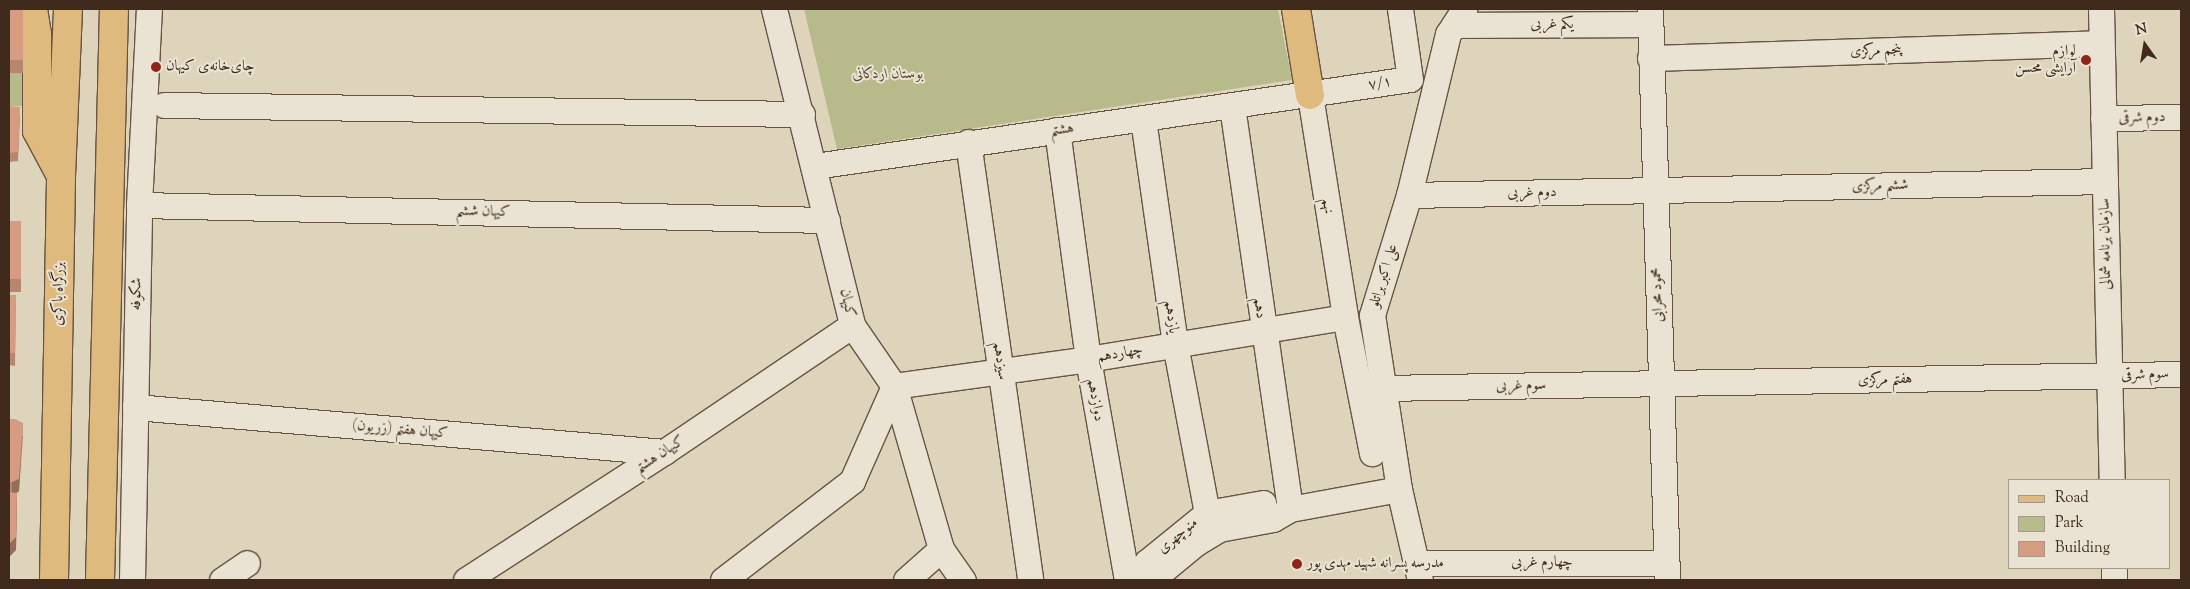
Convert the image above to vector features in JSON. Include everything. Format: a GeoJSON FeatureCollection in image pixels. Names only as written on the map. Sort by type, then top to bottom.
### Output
{"type":"FeatureCollection","features":[{"type":"Feature","properties":{"kind":"main road"},"geometry":{"type":"LineString","coordinates":[[33,9],[37,34],[36,131],[61,176]]}},
{"type":"Feature","properties":{"kind":"main road","name":"بزرگراه باکری"},"geometry":{"type":"LineString","coordinates":[[54,580],[61,176],[68,9]]}},
{"type":"Feature","properties":{"kind":"main road"},"geometry":{"type":"LineString","coordinates":[[100,580],[114,9]]}},
{"type":"Feature","properties":{"kind":"main road"},"geometry":{"type":"LineString","coordinates":[[1296,9],[1310,95]]}},
{"type":"Feature","properties":{"kind":"street","name":"شکوفه"},"geometry":{"type":"LineString","coordinates":[[132,580],[139,205],[149,9]]}},
{"type":"Feature","properties":{"kind":"street","name":"کیهان"},"geometry":{"type":"LineString","coordinates":[[774,9],[815,166],[852,325],[894,386],[941,549],[963,580]]}},
{"type":"Feature","properties":{"kind":"street","name":"۷/۱"},"geometry":{"type":"LineString","coordinates":[[1310,95],[1410,79],[1400,9]]}},
{"type":"Feature","properties":{"kind":"street","name":"سازمان برنامه شمالی"},"geometry":{"type":"LineString","coordinates":[[2100,9],[2112,479]]}},
{"type":"Feature","properties":{"kind":"street","name":"یکم غربی"},"geometry":{"type":"LineString","coordinates":[[1459,17],[1650,16]]}},
{"type":"Feature","properties":{"kind":"street","name":"محمود محرابی"},"geometry":{"type":"LineString","coordinates":[[1650,16],[1666,572]]}},
{"type":"Feature","properties":{"kind":"street","name":"علی اکبر براتلو"},"geometry":{"type":"LineString","coordinates":[[1419,571],[1399,488],[1372,315],[1409,195],[1448,34],[1459,17]]}},
{"type":"Feature","properties":{"kind":"street","name":"پنجم مرکزی"},"geometry":{"type":"LineString","coordinates":[[1650,58],[2101,43]]}},
{"type":"Feature","properties":{"kind":"street","name":"هشتم"},"geometry":{"type":"LineString","coordinates":[[815,166],[968,142],[1310,95]]}},
{"type":"Feature","properties":{"kind":"street","name":"نهم"},"geometry":{"type":"LineString","coordinates":[[1310,95],[1345,317],[1372,453]]}},
{"type":"Feature","properties":{"kind":"street"},"geometry":{"type":"LineString","coordinates":[[164,105],[802,114]]}},
{"type":"Feature","properties":{"kind":"street","name":"دهم"},"geometry":{"type":"LineString","coordinates":[[1232,106],[1262,331],[1290,509]]}},
{"type":"Feature","properties":{"kind":"street","name":"دوم شرقی"},"geometry":{"type":"LineString","coordinates":[[2103,118],[2181,117]]}},
{"type":"Feature","properties":{"kind":"street","name":"یازدهم"},"geometry":{"type":"LineString","coordinates":[[1143,119],[1175,344],[1207,513]]}},
{"type":"Feature","properties":{"kind":"street","name":"دوازدهم"},"geometry":{"type":"LineString","coordinates":[[1057,130],[1088,359],[1127,580]]}},
{"type":"Feature","properties":{"kind":"street","name":"سیزدهم"},"geometry":{"type":"LineString","coordinates":[[968,142],[1030,580]]}},
{"type":"Feature","properties":{"kind":"street","name":"ششم مرکزی"},"geometry":{"type":"LineString","coordinates":[[1654,190],[2105,181]]}},
{"type":"Feature","properties":{"kind":"street","name":"دوم غربی"},"geometry":{"type":"LineString","coordinates":[[1409,195],[1654,190]]}},
{"type":"Feature","properties":{"kind":"street","name":"کیهان ششم"},"geometry":{"type":"LineString","coordinates":[[139,205],[827,220]]}},
{"type":"Feature","properties":{"kind":"street","name":"چهاردهم"},"geometry":{"type":"LineString","coordinates":[[894,386],[1088,359],[1345,317]]}},
{"type":"Feature","properties":{"kind":"street","name":"کیهان هشتم"},"geometry":{"type":"LineString","coordinates":[[466,580],[664,452],[852,325]]}},
{"type":"Feature","properties":{"kind":"street","name":"سوم شرقی"},"geometry":{"type":"LineString","coordinates":[[2110,376],[2181,374]]}},
{"type":"Feature","properties":{"kind":"street","name":"هفتم مرکزی"},"geometry":{"type":"LineString","coordinates":[[1660,383],[2110,376]]}},
{"type":"Feature","properties":{"kind":"street","name":"سوم غربی"},"geometry":{"type":"LineString","coordinates":[[1382,388],[1660,383]]}},
{"type":"Feature","properties":{"kind":"street"},"geometry":{"type":"LineString","coordinates":[[723,580],[852,481],[894,386]]}},
{"type":"Feature","properties":{"kind":"street","name":"کیهان هفتم (زریون)"},"geometry":{"type":"LineString","coordinates":[[135,407],[664,452]]}},
{"type":"Feature","properties":{"kind":"street","name":"منوچهری"},"geometry":{"type":"LineString","coordinates":[[1151,580],[1196,543],[1219,529],[1273,519],[1290,509],[1399,488]]}},
{"type":"Feature","properties":{"kind":"street","name":"منوچهری"},"geometry":{"type":"LineString","coordinates":[[1136,580],[1147,562],[1207,513],[1270,502],[1290,509]]}},
{"type":"Feature","properties":{"kind":"street"},"geometry":{"type":"LineString","coordinates":[[906,580],[941,549]]}},
{"type":"Feature","properties":{"kind":"street"},"geometry":{"type":"LineString","coordinates":[[222,580],[247,563]]}},
{"type":"Feature","properties":{"kind":"street","name":"چهارم غربی"},"geometry":{"type":"LineString","coordinates":[[1419,571],[1666,572]]}},
{"type":"Feature","properties":{"kind":"green space","name":"بوستان اردکانی"},"geometry":{"type":"Polygon","coordinates":[[[804,9],[1278,9],[1292,80],[837,149],[804,9]]]}},
{"type":"Feature","properties":{"kind":"green space"},"geometry":{"type":"Polygon","coordinates":[[[9,73],[22,73],[22,106],[9,106],[9,73]]]}},
{"type":"Feature","properties":{"kind":"building"},"geometry":{"type":"Polygon","coordinates":[[[9,9],[23,9],[23,60],[9,60],[9,9]]]}},
{"type":"Feature","properties":{"kind":"building"},"geometry":{"type":"Polygon","coordinates":[[[9,106],[20,107],[18,152],[9,153],[9,106]]]}},
{"type":"Feature","properties":{"kind":"building"},"geometry":{"type":"Polygon","coordinates":[[[9,221],[21,221],[21,279],[9,279],[9,221]]]}},
{"type":"Feature","properties":{"kind":"building"},"geometry":{"type":"Polygon","coordinates":[[[9,295],[16,295],[15,353],[9,353],[9,295]]]}},
{"type":"Feature","properties":{"kind":"building"},"geometry":{"type":"Polygon","coordinates":[[[9,419],[15,419],[23,423],[19,479],[12,482],[9,482],[9,419]]]}},
{"type":"Feature","properties":{"kind":"building"},"geometry":{"type":"Polygon","coordinates":[[[9,492],[17,493],[16,537],[9,544],[9,492]]]}},
{"type":"Feature","properties":{"kind":"place","name":"لوازم آرایشی محسن"},"geometry":{"type":"Point","coordinates":[2086,60]}},
{"type":"Feature","properties":{"kind":"place","name":"چای‌خانه‌ی کیهان"},"geometry":{"type":"Point","coordinates":[156,67]}},
{"type":"Feature","properties":{"kind":"place","name":"مدرسه پسرانه شهید مهدی پور"},"geometry":{"type":"Point","coordinates":[1297,564]}}]}
